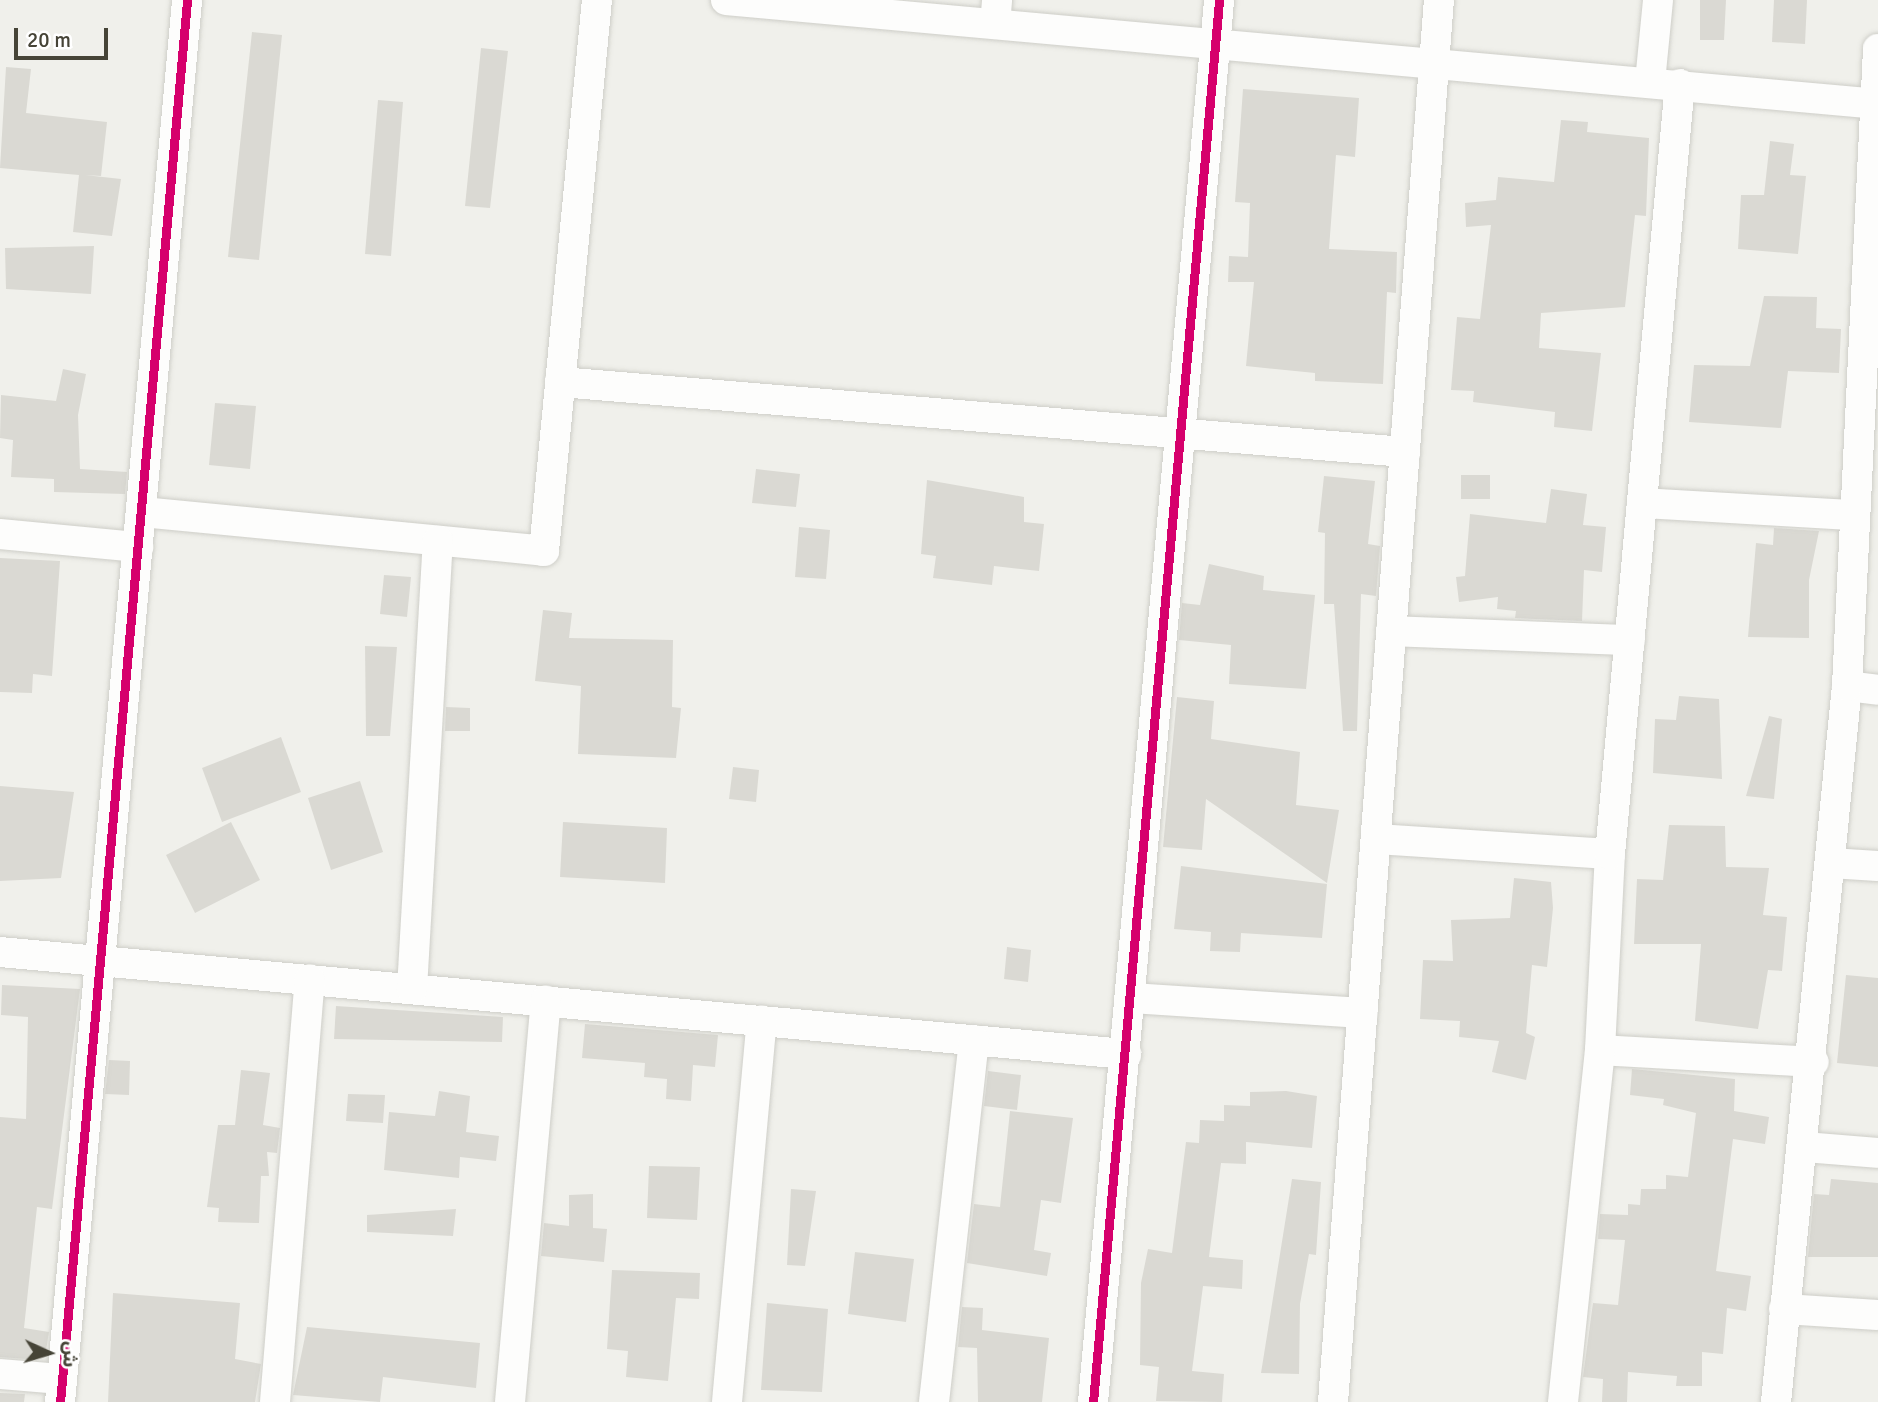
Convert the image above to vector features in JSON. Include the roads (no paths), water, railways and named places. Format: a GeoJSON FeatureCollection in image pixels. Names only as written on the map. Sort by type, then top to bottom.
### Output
{"type":"FeatureCollection","features":[{"type":"Feature","properties":{"kind":"street"},"geometry":{"type":"LineString","coordinates":[[0,1374],[61,1390],[187,0]]}},
{"type":"Feature","properties":{"kind":"street"},"geometry":{"type":"LineString","coordinates":[[142,512],[544,551],[597,0]]}},
{"type":"Feature","properties":{"kind":"street"},"geometry":{"type":"LineString","coordinates":[[726,0],[996,12],[1215,44],[1876,104]]}},
{"type":"Feature","properties":{"kind":"street"},"geometry":{"type":"LineString","coordinates":[[1093,1402],[1219,0]]}},
{"type":"Feature","properties":{"kind":"street"},"geometry":{"type":"LineString","coordinates":[[1333,1402],[1439,0]]}},
{"type":"Feature","properties":{"kind":"street"},"geometry":{"type":"LineString","coordinates":[[1650,82],[1658,0]]}},
{"type":"Feature","properties":{"kind":"street"},"geometry":{"type":"LineString","coordinates":[[1776,1402],[1784,1309],[1814,1062],[1847,686],[1853,515],[1878,49]]}},
{"type":"Feature","properties":{"kind":"street"},"geometry":{"type":"LineString","coordinates":[[1563,1402],[1600,1050],[1610,854],[1680,85]]}},
{"type":"Feature","properties":{"kind":"street"},"geometry":{"type":"LineString","coordinates":[[560,382],[1405,452]]}},
{"type":"Feature","properties":{"kind":"street"},"geometry":{"type":"LineString","coordinates":[[1642,503],[1853,515]]}},
{"type":"Feature","properties":{"kind":"street"},"geometry":{"type":"LineString","coordinates":[[0,534],[138,547]]}},
{"type":"Feature","properties":{"kind":"street"},"geometry":{"type":"LineString","coordinates":[[412,989],[438,541]]}},
{"type":"Feature","properties":{"kind":"street"},"geometry":{"type":"LineString","coordinates":[[1391,631],[1630,640]]}},
{"type":"Feature","properties":{"kind":"street"},"geometry":{"type":"LineString","coordinates":[[1847,686],[1878,690]]}},
{"type":"Feature","properties":{"kind":"street"},"geometry":{"type":"LineString","coordinates":[[1376,839],[1610,854]]}},
{"type":"Feature","properties":{"kind":"street"},"geometry":{"type":"LineString","coordinates":[[1830,863],[1878,866]]}},
{"type":"Feature","properties":{"kind":"street"},"geometry":{"type":"LineString","coordinates":[[0,952],[1126,1054]]}},
{"type":"Feature","properties":{"kind":"street"},"geometry":{"type":"LineString","coordinates":[[284,1402],[275,1402],[310,979]]}},
{"type":"Feature","properties":{"kind":"street"},"geometry":{"type":"LineString","coordinates":[[1131,998],[1363,1013]]}},
{"type":"Feature","properties":{"kind":"street"},"geometry":{"type":"LineString","coordinates":[[510,1402],[546,1001]]}},
{"type":"Feature","properties":{"kind":"street"},"geometry":{"type":"LineString","coordinates":[[727,1402],[762,1021]]}},
{"type":"Feature","properties":{"kind":"street"},"geometry":{"type":"LineString","coordinates":[[934,1402],[974,1040]]}},
{"type":"Feature","properties":{"kind":"street"},"geometry":{"type":"LineString","coordinates":[[1600,1050],[1814,1062]]}},
{"type":"Feature","properties":{"kind":"street"},"geometry":{"type":"LineString","coordinates":[[1804,1147],[1878,1153]]}},
{"type":"Feature","properties":{"kind":"street"},"geometry":{"type":"LineString","coordinates":[[1784,1309],[1878,1315]]}}]}
